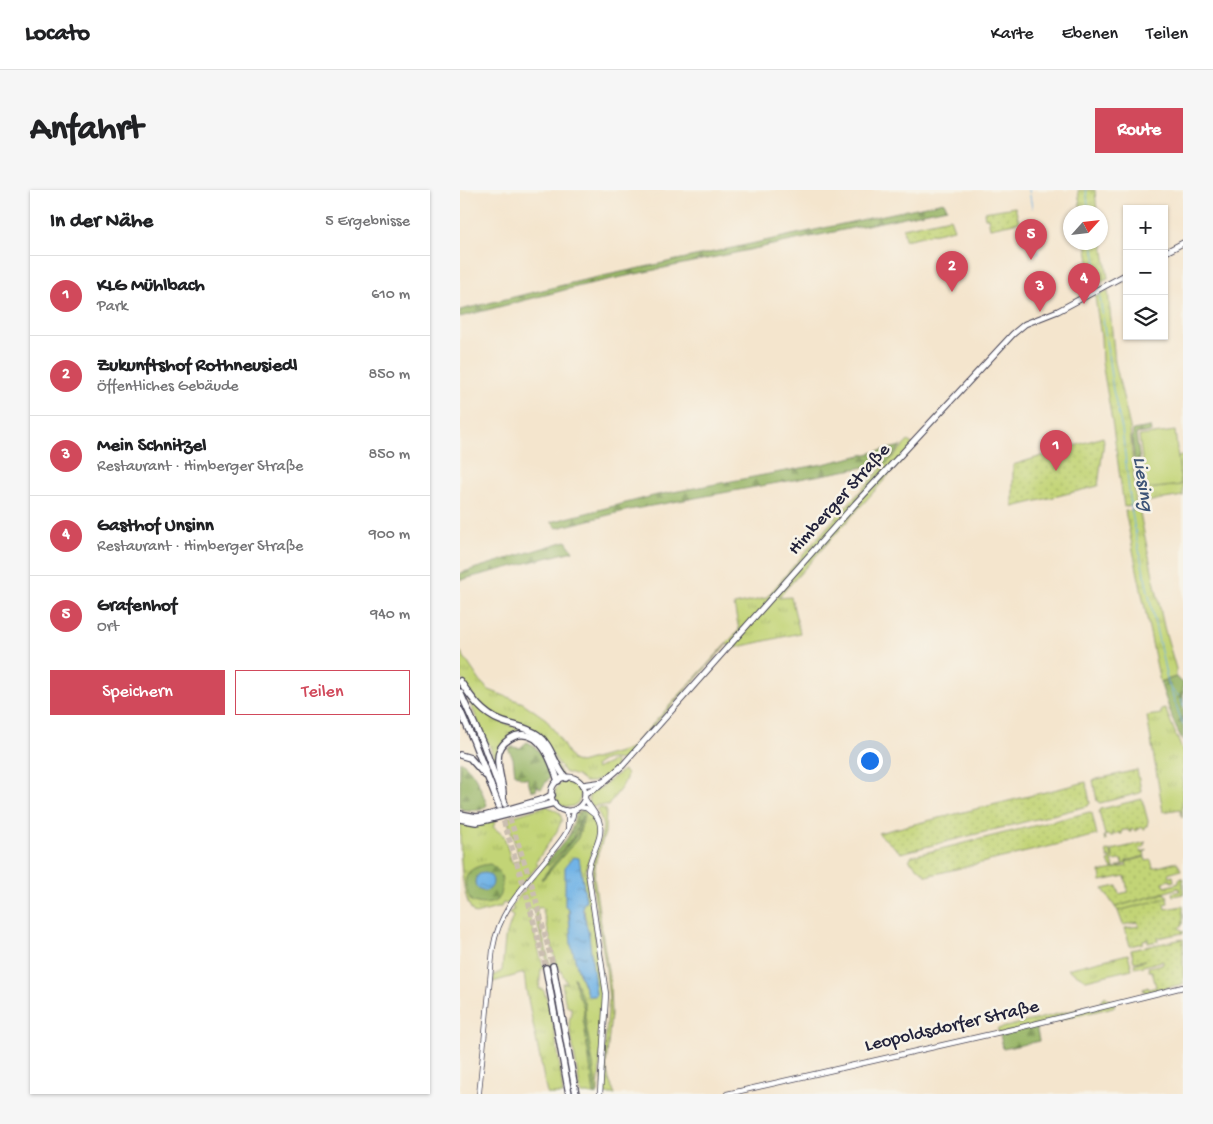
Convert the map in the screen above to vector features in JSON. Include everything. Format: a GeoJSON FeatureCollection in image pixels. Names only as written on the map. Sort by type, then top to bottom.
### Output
{"type":"FeatureCollection","features":[{"type":"Feature","properties":{"kind":"highway"},"geometry":{"type":"LineString","coordinates":[[460,680],[475,702],[492,717],[530,730],[544,741],[566,778]]}},
{"type":"Feature","properties":{"kind":"highway"},"geometry":{"type":"LineString","coordinates":[[460,692],[504,801],[504,787],[498,766],[498,754],[502,746],[513,737],[528,736],[540,744],[558,781]]}},
{"type":"Feature","properties":{"kind":"highway"},"geometry":{"type":"LineString","coordinates":[[460,710],[499,806]]}},
{"type":"Feature","properties":{"kind":"highway"},"geometry":{"type":"LineString","coordinates":[[460,755],[470,758],[490,782]]}},
{"type":"Feature","properties":{"kind":"highway"},"geometry":{"type":"LineString","coordinates":[[460,814],[476,817],[485,816],[552,795]]}},
{"type":"Feature","properties":{"kind":"highway"},"geometry":{"type":"LineString","coordinates":[[460,819],[476,822],[554,803]]}},
{"type":"Feature","properties":{"kind":"highway"},"geometry":{"type":"LineString","coordinates":[[569,1094],[549,967],[576,1094]]}},
{"type":"Feature","properties":{"kind":"main road"},"geometry":{"type":"LineString","coordinates":[[1168,251],[1183,243]]}},
{"type":"Feature","properties":{"kind":"main road","name":"Himberger Straße"},"geometry":{"type":"LineString","coordinates":[[585,796],[623,765],[855,504],[1013,334],[1025,324],[1053,314],[1123,276]]}},
{"type":"Feature","properties":{"kind":"main road"},"geometry":{"type":"LineString","coordinates":[[596,816],[586,808],[565,810],[554,803],[553,787],[558,781],[566,778],[575,779],[582,785],[585,796],[596,816],[599,822],[600,833],[591,856],[588,872],[607,1005],[600,1076],[601,1094]]}},
{"type":"Feature","properties":{"kind":"main road"},"geometry":{"type":"LineString","coordinates":[[582,785],[603,782]]}},
{"type":"Feature","properties":{"kind":"main road"},"geometry":{"type":"LineString","coordinates":[[576,808],[585,796]]}},
{"type":"Feature","properties":{"kind":"main road","name":"Leopoldsdorfer Straße"},"geometry":{"type":"LineString","coordinates":[[728,1094],[1018,1028],[1183,987]]}},
{"type":"Feature","properties":{"kind":"street"},"geometry":{"type":"LineString","coordinates":[[479,1094],[496,931],[507,908],[562,841],[572,823],[576,808]]}},
{"type":"Feature","properties":{"kind":"street"},"geometry":{"type":"LineString","coordinates":[[565,810],[568,819],[568,831]]}},
{"type":"Feature","properties":{"kind":"green space"},"geometry":{"type":"Polygon","coordinates":[[[1078,190],[1095,190],[1096,205],[1080,205],[1078,190]]]}},
{"type":"Feature","properties":{"kind":"green space"},"geometry":{"type":"Polygon","coordinates":[[[944,202],[947,208],[584,285],[460,317],[460,310],[580,281],[944,202]]]}},
{"type":"Feature","properties":{"kind":"green space"},"geometry":{"type":"Polygon","coordinates":[[[1015,207],[1019,222],[990,228],[988,218],[985,218],[984,212],[1015,207]]]}},
{"type":"Feature","properties":{"kind":"green space"},"geometry":{"type":"Polygon","coordinates":[[[950,218],[954,229],[905,240],[903,228],[950,218]]]}},
{"type":"Feature","properties":{"kind":"green space"},"geometry":{"type":"Polygon","coordinates":[[[1087,250],[1104,250],[1108,278],[1093,286],[1087,250]]]}},
{"type":"Feature","properties":{"kind":"green space"},"geometry":{"type":"Polygon","coordinates":[[[1108,290],[1115,362],[1130,427],[1136,505],[1124,507],[1102,362],[1101,337],[1095,297],[1108,290]]]}},
{"type":"Feature","properties":{"kind":"green space"},"geometry":{"type":"Polygon","coordinates":[[[1150,427],[1151,432],[1136,434],[1143,483],[1137,484],[1132,439],[1133,430],[1150,427]]]}},
{"type":"Feature","properties":{"kind":"green space"},"geometry":{"type":"Polygon","coordinates":[[[1175,431],[1181,485],[1146,489],[1139,436],[1175,431]]]}},
{"type":"Feature","properties":{"kind":"green space"},"geometry":{"type":"Polygon","coordinates":[[[1103,437],[1098,486],[1013,507],[1013,465],[1103,437]]]}},
{"type":"Feature","properties":{"kind":"green space"},"geometry":{"type":"Polygon","coordinates":[[[908,441],[915,446],[778,598],[791,597],[800,633],[734,648],[727,644],[623,760],[606,759],[595,766],[596,769],[613,761],[616,762],[616,768],[607,775],[593,782],[585,782],[577,776],[564,772],[539,733],[525,724],[490,714],[475,699],[460,676],[460,651],[480,681],[489,690],[523,703],[546,719],[572,760],[580,763],[630,749],[739,630],[734,605],[766,598],[829,525],[882,468],[878,465],[887,463],[908,441]]]}},
{"type":"Feature","properties":{"kind":"green space"},"geometry":{"type":"Polygon","coordinates":[[[901,446],[887,463],[629,510],[557,528],[551,522],[657,495],[823,464],[901,446]]]}},
{"type":"Feature","properties":{"kind":"green space"},"geometry":{"type":"Polygon","coordinates":[[[1183,455],[1183,496],[1145,502],[1139,498],[1137,484],[1143,483],[1146,489],[1181,485],[1178,456],[1183,455]]]}},
{"type":"Feature","properties":{"kind":"green space"},"geometry":{"type":"Polygon","coordinates":[[[1139,509],[1164,627],[1176,669],[1176,677],[1160,682],[1125,511],[1139,509]]]}},
{"type":"Feature","properties":{"kind":"green space"},"geometry":{"type":"Polygon","coordinates":[[[566,541],[573,551],[460,580],[460,573],[566,541]]]}},
{"type":"Feature","properties":{"kind":"green space"},"geometry":{"type":"Polygon","coordinates":[[[1176,677],[1183,683],[1183,742],[1174,723],[1160,682],[1176,677]]]}},
{"type":"Feature","properties":{"kind":"green space"},"geometry":{"type":"Polygon","coordinates":[[[465,691],[484,713],[535,735],[540,740],[526,733],[512,736],[501,746],[495,762],[465,691]]]}},
{"type":"Feature","properties":{"kind":"green space"},"geometry":{"type":"Polygon","coordinates":[[[1165,708],[1183,752],[1182,818],[1180,809],[1163,812],[1147,716],[1161,714],[1161,709],[1165,708]]]}},
{"type":"Feature","properties":{"kind":"green space"},"geometry":{"type":"Polygon","coordinates":[[[527,742],[532,744],[539,752],[550,777],[541,789],[537,786],[536,791],[531,790],[527,778],[522,778],[515,774],[513,758],[508,749],[512,747],[520,748],[527,742]]]}},
{"type":"Feature","properties":{"kind":"green space"},"geometry":{"type":"Polygon","coordinates":[[[545,745],[548,749],[562,775],[559,776],[545,745]]]}},
{"type":"Feature","properties":{"kind":"green space"},"geometry":{"type":"Polygon","coordinates":[[[460,761],[470,769],[480,786],[487,805],[481,810],[464,810],[460,808],[460,761]]]}},
{"type":"Feature","properties":{"kind":"green space"},"geometry":{"type":"Polygon","coordinates":[[[623,770],[627,774],[626,779],[608,806],[599,805],[593,807],[588,800],[590,793],[602,787],[623,770]]]}},
{"type":"Feature","properties":{"kind":"green space"},"geometry":{"type":"Polygon","coordinates":[[[1137,770],[1140,793],[1100,803],[1097,801],[1093,780],[1137,770]]]}},
{"type":"Feature","properties":{"kind":"green space"},"geometry":{"type":"Polygon","coordinates":[[[568,781],[578,784],[581,794],[578,804],[568,807],[558,804],[555,794],[558,784],[568,781]]]}},
{"type":"Feature","properties":{"kind":"green space"},"geometry":{"type":"Polygon","coordinates":[[[1086,782],[1090,803],[1088,806],[901,853],[878,833],[1086,782]]]}},
{"type":"Feature","properties":{"kind":"green space"},"geometry":{"type":"Polygon","coordinates":[[[1142,799],[1148,821],[1145,829],[1142,827],[1138,830],[1136,828],[1136,831],[1131,829],[1131,832],[1129,830],[1122,830],[1122,834],[1119,832],[1115,835],[1113,831],[1113,836],[1105,835],[1099,812],[1101,809],[1142,799]]]}},
{"type":"Feature","properties":{"kind":"green space"},"geometry":{"type":"Polygon","coordinates":[[[546,806],[560,813],[562,820],[557,831],[536,862],[538,865],[507,904],[503,903],[501,907],[475,914],[466,897],[464,885],[460,821],[477,824],[497,820],[493,827],[504,836],[512,863],[520,860],[507,818],[546,806]]]}},
{"type":"Feature","properties":{"kind":"green space"},"geometry":{"type":"Polygon","coordinates":[[[600,807],[606,809],[605,833],[596,860],[594,878],[610,984],[611,1014],[606,1066],[615,1094],[604,1094],[602,1076],[609,999],[592,882],[593,861],[603,828],[600,816],[596,810],[600,807]]]}},
{"type":"Feature","properties":{"kind":"green space"},"geometry":{"type":"Polygon","coordinates":[[[581,810],[589,812],[596,821],[597,835],[586,870],[604,993],[602,1026],[600,1030],[602,1034],[598,1094],[581,1094],[569,1023],[572,1016],[571,1008],[568,1007],[565,1001],[562,983],[567,983],[558,965],[541,969],[539,989],[544,991],[551,1012],[563,1094],[547,1094],[524,973],[493,982],[494,975],[502,971],[505,939],[513,916],[508,913],[513,910],[512,906],[545,863],[565,842],[570,833],[575,815],[581,810]],[[579,813],[572,832],[548,866],[573,838],[582,815],[577,834],[541,879],[578,838],[585,813],[579,813]],[[542,907],[536,909],[550,964],[556,962],[542,907]],[[533,908],[528,910],[543,966],[548,965],[533,908]],[[569,909],[568,914],[578,970],[588,996],[589,935],[584,909],[569,909]]]}},
{"type":"Feature","properties":{"kind":"green space"},"geometry":{"type":"Polygon","coordinates":[[[583,811],[585,813],[578,838],[541,879],[577,834],[582,815],[573,838],[548,866],[546,864],[572,832],[577,816],[583,811]]]}},
{"type":"Feature","properties":{"kind":"green space"},"geometry":{"type":"Polygon","coordinates":[[[1092,813],[1097,835],[927,876],[909,860],[912,856],[1092,813]]]}},
{"type":"Feature","properties":{"kind":"green space"},"geometry":{"type":"Polygon","coordinates":[[[1146,842],[1144,847],[1140,848],[1141,852],[1148,850],[1144,852],[1145,856],[1126,861],[1126,864],[1123,865],[1122,860],[1112,861],[1114,868],[1111,868],[1108,861],[1111,858],[1108,858],[1106,851],[1110,850],[1113,858],[1112,850],[1146,842]]]}},
{"type":"Feature","properties":{"kind":"green space"},"geometry":{"type":"Polygon","coordinates":[[[1145,857],[1146,861],[1151,860],[1153,868],[1177,862],[1181,870],[1168,874],[1169,877],[1173,876],[1174,881],[1163,882],[1165,887],[1179,883],[1179,879],[1183,878],[1183,894],[1173,896],[1172,893],[1180,891],[1179,888],[1115,907],[1103,889],[1117,886],[1119,894],[1128,892],[1125,876],[1101,881],[1100,872],[1127,866],[1126,862],[1145,857]]]}},
{"type":"Feature","properties":{"kind":"green space"},"geometry":{"type":"Polygon","coordinates":[[[490,864],[495,867],[502,879],[498,900],[484,904],[471,901],[466,886],[467,875],[475,868],[490,864]]]}},
{"type":"Feature","properties":{"kind":"green space"},"geometry":{"type":"Polygon","coordinates":[[[1164,893],[1168,898],[1118,911],[1115,907],[1164,893]]]}},
{"type":"Feature","properties":{"kind":"green space"},"geometry":{"type":"Polygon","coordinates":[[[1167,898],[1168,903],[1164,904],[1165,909],[1183,906],[1183,924],[1179,928],[1183,933],[1157,938],[1158,941],[1148,943],[1148,939],[1143,940],[1143,943],[1130,946],[1125,928],[1139,926],[1138,922],[1123,925],[1118,911],[1167,898]]]}},
{"type":"Feature","properties":{"kind":"green space"},"geometry":{"type":"Polygon","coordinates":[[[1183,939],[1183,984],[1145,993],[1143,989],[1156,987],[1152,971],[1149,971],[1148,967],[1163,964],[1163,961],[1135,968],[1134,964],[1145,960],[1134,962],[1131,950],[1183,939]]]}},
{"type":"Feature","properties":{"kind":"green space"},"geometry":{"type":"Polygon","coordinates":[[[1128,954],[1132,969],[1086,980],[1067,969],[1128,954]]]}},
{"type":"Feature","properties":{"kind":"green space"},"geometry":{"type":"Polygon","coordinates":[[[574,977],[585,1005],[585,1019],[597,1094],[594,1094],[583,1017],[584,1007],[577,992],[574,977]]]}},
{"type":"Feature","properties":{"kind":"green space"},"geometry":{"type":"Polygon","coordinates":[[[1105,996],[1111,1001],[1115,1000],[1114,1007],[1000,1034],[997,1029],[1099,1004],[1105,996]]]}},
{"type":"Feature","properties":{"kind":"green space"},"geometry":{"type":"Polygon","coordinates":[[[1036,1025],[1039,1041],[1003,1049],[1000,1034],[1036,1025]]]}},
{"type":"Feature","properties":{"kind":"water"},"geometry":{"type":"Polygon","coordinates":[[[573,857],[579,858],[586,900],[582,907],[589,935],[595,996],[588,996],[571,945],[569,909],[565,906],[565,867],[573,857]]]}},
{"type":"Feature","properties":{"kind":"water"},"geometry":{"type":"Polygon","coordinates":[[[484,873],[490,876],[493,882],[490,888],[484,891],[478,888],[475,882],[478,876],[484,873]]]}},
{"type":"Feature","properties":{"kind":"waterway"},"geometry":{"type":"LineString","coordinates":[[1029,190],[1032,208]]}},
{"type":"Feature","properties":{"kind":"waterway","name":"Liesing"},"geometry":{"type":"LineString","coordinates":[[1086,190],[1088,205]]}},
{"type":"Feature","properties":{"kind":"waterway"},"geometry":{"type":"LineString","coordinates":[[1034,227],[1036,238]]}},
{"type":"Feature","properties":{"kind":"waterway","name":"Liesing"},"geometry":{"type":"LineString","coordinates":[[1094,250],[1099,286]]}},
{"type":"Feature","properties":{"kind":"waterway","name":"Liesing"},"geometry":{"type":"LineString","coordinates":[[1099,290],[1113,390],[1122,429],[1136,536],[1167,679],[1183,725]]}},
{"type":"Feature","properties":{"kind":"waterway"},"geometry":{"type":"LineString","coordinates":[[1171,689],[1181,698],[1183,707]]}},
{"type":"Feature","properties":{"kind":"tunnel"},"geometry":{"type":"LineString","coordinates":[[507,810],[532,885],[553,966]]}},
{"type":"Feature","properties":{"kind":"tunnel"},"geometry":{"type":"LineString","coordinates":[[501,813],[525,889],[546,968]]}},
{"type":"Feature","properties":{"kind":"place","name":"Grafenhof"},"geometry":{"type":"Point","coordinates":[1031,260]}},
{"type":"Feature","properties":{"kind":"place","name":"Zukunftshof Rothneusiedl"},"geometry":{"type":"Point","coordinates":[952,292]}},
{"type":"Feature","properties":{"kind":"place","name":"Gasthof Unsinn"},"geometry":{"type":"Point","coordinates":[1084,304]}},
{"type":"Feature","properties":{"kind":"place","name":"Mein Schnitzel"},"geometry":{"type":"Point","coordinates":[1040,312]}},
{"type":"Feature","properties":{"kind":"place","name":"KLG Mühlbach"},"geometry":{"type":"Point","coordinates":[1056,471]}}]}
